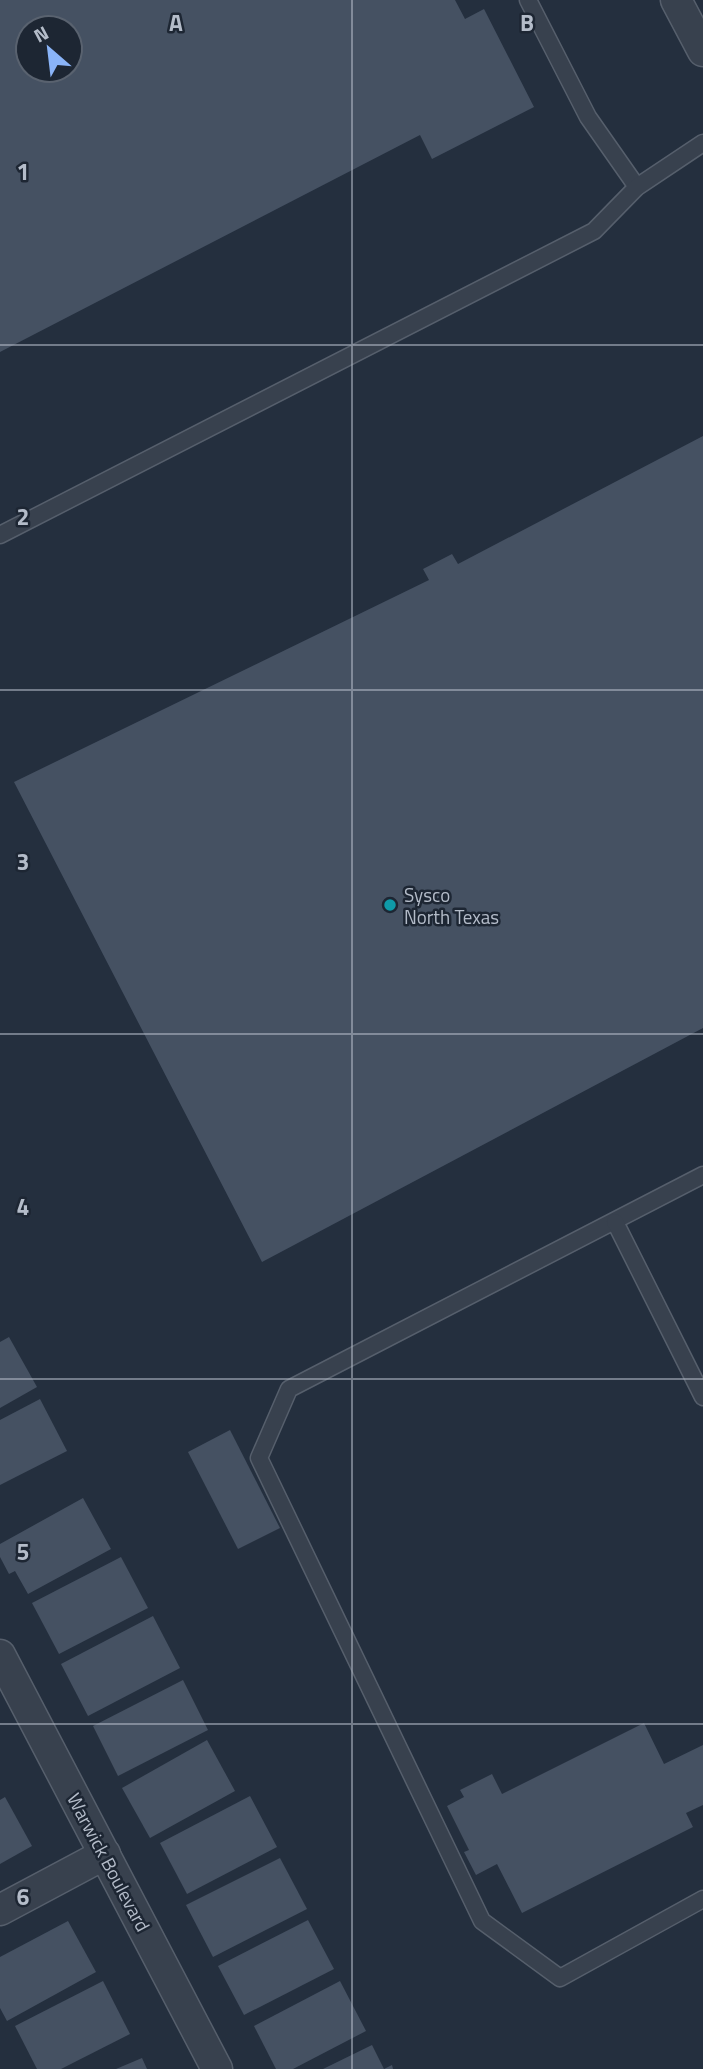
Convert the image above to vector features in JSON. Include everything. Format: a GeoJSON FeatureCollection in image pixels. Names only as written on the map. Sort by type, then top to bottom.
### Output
{"type":"FeatureCollection","features":[{"type":"Feature","properties":{"kind":"street"},"geometry":{"type":"LineString","coordinates":[[676,0],[703,51]]}},
{"type":"Feature","properties":{"kind":"street","name":"Warwick Boulevard"},"geometry":{"type":"LineString","coordinates":[[0,1654],[217,2069]]}},
{"type":"Feature","properties":{"kind":"street"},"geometry":{"type":"LineString","coordinates":[[0,1910],[105,1854]]}},
{"type":"Feature","properties":{"kind":"lane"},"geometry":{"type":"LineString","coordinates":[[528,0],[589,117],[637,187]]}},
{"type":"Feature","properties":{"kind":"lane"},"geometry":{"type":"LineString","coordinates":[[0,535],[594,231],[637,187],[703,143]]}},
{"type":"Feature","properties":{"kind":"lane"},"geometry":{"type":"LineString","coordinates":[[703,1175],[289,1389],[258,1458],[482,1921],[559,1978],[703,1899]]}},
{"type":"Feature","properties":{"kind":"lane"},"geometry":{"type":"LineString","coordinates":[[615,1222],[703,1397]]}},
{"type":"Feature","properties":{"kind":"building"},"geometry":{"type":"Polygon","coordinates":[[[0,0],[455,0],[465,19],[484,9],[534,107],[432,159],[420,135],[0,352],[0,0]]]}},
{"type":"Feature","properties":{"kind":"building","name":"Sysco North Texas"},"geometry":{"type":"Polygon","coordinates":[[[703,436],[703,1028],[262,1262],[14,782],[429,580],[423,569],[452,554],[458,564],[703,436]]]}},
{"type":"Feature","properties":{"kind":"building"},"geometry":{"type":"Polygon","coordinates":[[[9,1337],[37,1387],[0,1408],[0,1342],[9,1337]]]}},
{"type":"Feature","properties":{"kind":"building"},"geometry":{"type":"Polygon","coordinates":[[[40,1399],[67,1451],[0,1485],[0,1420],[40,1399]]]}},
{"type":"Feature","properties":{"kind":"building"},"geometry":{"type":"Polygon","coordinates":[[[230,1430],[280,1528],[238,1549],[188,1452],[230,1430]]]}},
{"type":"Feature","properties":{"kind":"building"},"geometry":{"type":"Polygon","coordinates":[[[83,1498],[111,1549],[28,1594],[15,1571],[9,1574],[0,1557],[0,1544],[83,1498]]]}},
{"type":"Feature","properties":{"kind":"building"},"geometry":{"type":"Polygon","coordinates":[[[121,1557],[148,1608],[59,1654],[32,1603],[121,1557]]]}},
{"type":"Feature","properties":{"kind":"building"},"geometry":{"type":"Polygon","coordinates":[[[153,1616],[180,1668],[88,1716],[61,1664],[153,1616]]]}},
{"type":"Feature","properties":{"kind":"building"},"geometry":{"type":"Polygon","coordinates":[[[183,1680],[208,1730],[118,1776],[93,1726],[183,1680]]]}},
{"type":"Feature","properties":{"kind":"building"},"geometry":{"type":"Polygon","coordinates":[[[644,1723],[664,1764],[703,1745],[703,1805],[686,1813],[693,1827],[522,1913],[497,1864],[476,1875],[464,1852],[469,1850],[447,1806],[464,1797],[460,1790],[492,1774],[502,1794],[644,1723]]]}},
{"type":"Feature","properties":{"kind":"building"},"geometry":{"type":"Polygon","coordinates":[[[207,1740],[235,1791],[150,1838],[122,1788],[207,1740]]]}},
{"type":"Feature","properties":{"kind":"building"},"geometry":{"type":"Polygon","coordinates":[[[250,1796],[277,1847],[187,1894],[160,1843],[250,1796]]]}},
{"type":"Feature","properties":{"kind":"building"},"geometry":{"type":"Polygon","coordinates":[[[5,1797],[32,1846],[0,1864],[0,1800],[5,1797]]]}},
{"type":"Feature","properties":{"kind":"building"},"geometry":{"type":"Polygon","coordinates":[[[280,1858],[307,1909],[213,1957],[186,1905],[280,1858]]]}},
{"type":"Feature","properties":{"kind":"building"},"geometry":{"type":"Polygon","coordinates":[[[308,1920],[334,1969],[244,2015],[218,1966],[308,1920]]]}},
{"type":"Feature","properties":{"kind":"building"},"geometry":{"type":"Polygon","coordinates":[[[68,1921],[96,1972],[7,2021],[0,2008],[0,1957],[68,1921]]]}},
{"type":"Feature","properties":{"kind":"building"},"geometry":{"type":"Polygon","coordinates":[[[103,1981],[130,2034],[61,2069],[37,2069],[15,2026],[103,1981]]]}},
{"type":"Feature","properties":{"kind":"building"},"geometry":{"type":"Polygon","coordinates":[[[340,1981],[366,2031],[293,2069],[276,2069],[254,2026],[340,1981]]]}},
{"type":"Feature","properties":{"kind":"building"},"geometry":{"type":"Polygon","coordinates":[[[372,2045],[384,2069],[323,2069],[372,2045]]]}},
{"type":"Feature","properties":{"kind":"building"},"geometry":{"type":"Polygon","coordinates":[[[142,2058],[147,2069],[116,2069],[142,2058]]]}},
{"type":"Feature","properties":{"kind":"place","name":"Sysco North Texas"},"geometry":{"type":"Point","coordinates":[390,905]}}]}
